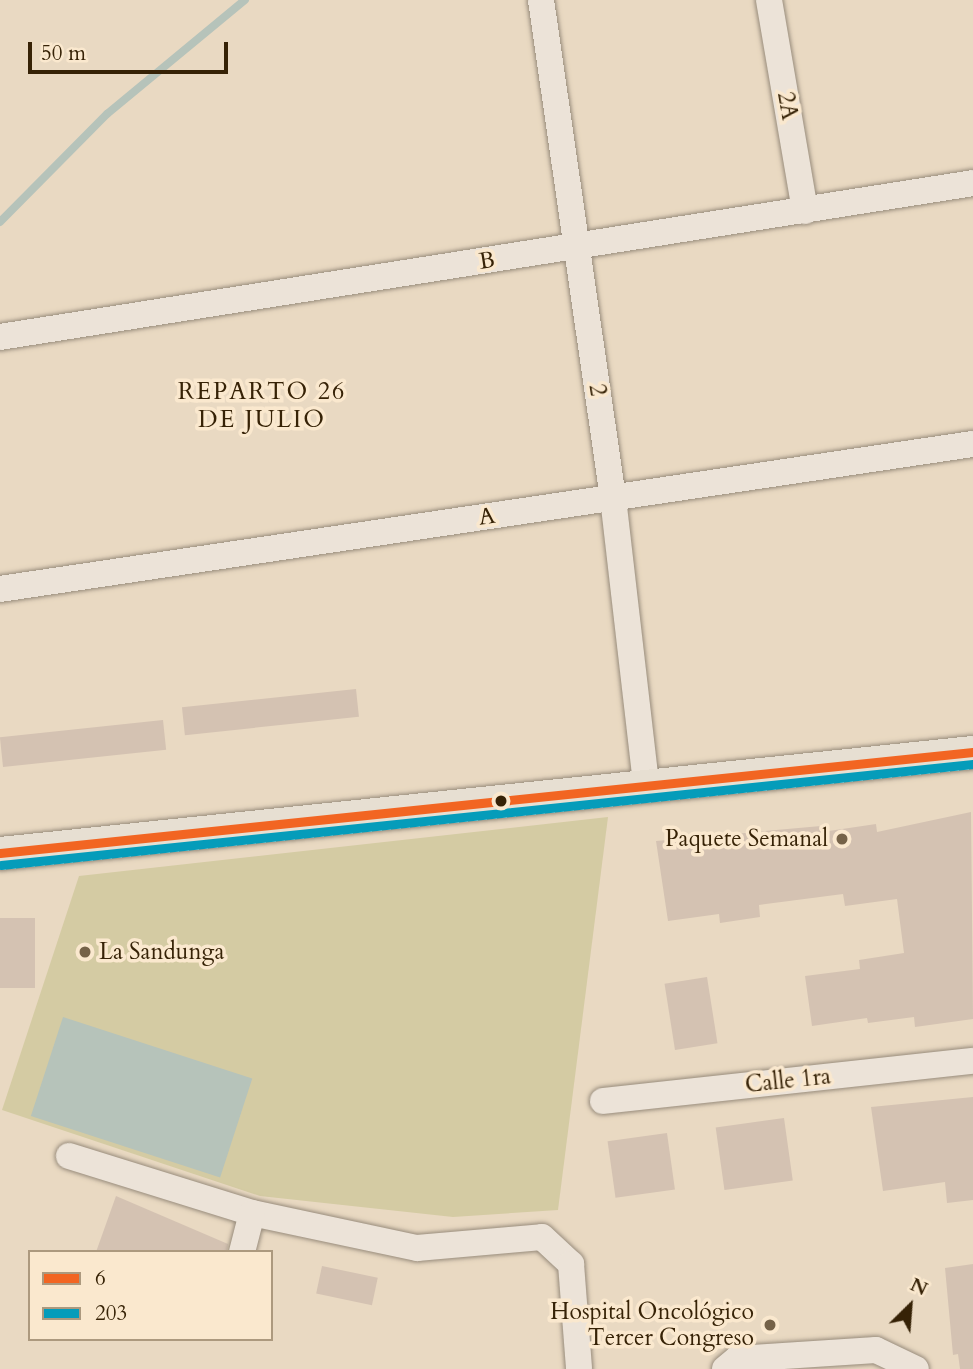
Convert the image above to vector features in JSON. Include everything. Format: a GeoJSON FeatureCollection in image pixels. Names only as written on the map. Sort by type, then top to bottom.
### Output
{"type":"FeatureCollection","features":[{"type":"Feature","properties":{"kind":"main road"},"geometry":{"type":"LineString","coordinates":[[0,853],[646,782],[973,752]]}},
{"type":"Feature","properties":{"kind":"street","name":"2"},"geometry":{"type":"LineString","coordinates":[[541,0],[574,247],[613,498],[646,782]]}},
{"type":"Feature","properties":{"kind":"street","name":"2A"},"geometry":{"type":"LineString","coordinates":[[769,0],[805,211]]}},
{"type":"Feature","properties":{"kind":"street","name":"B"},"geometry":{"type":"LineString","coordinates":[[0,337],[973,183]]}},
{"type":"Feature","properties":{"kind":"street","name":"A"},"geometry":{"type":"LineString","coordinates":[[0,589],[973,444]]}},
{"type":"Feature","properties":{"kind":"street","name":"Calle 1ra"},"geometry":{"type":"LineString","coordinates":[[603,1101],[973,1061]]}},
{"type":"Feature","properties":{"kind":"street"},"geometry":{"type":"LineString","coordinates":[[69,1156],[252,1213],[416,1248],[542,1237],[571,1264],[579,1369]]}},
{"type":"Feature","properties":{"kind":"street"},"geometry":{"type":"LineString","coordinates":[[243,1250],[252,1213]]}},
{"type":"Feature","properties":{"kind":"street"},"geometry":{"type":"LineString","coordinates":[[725,1369],[737,1359],[876,1350],[916,1369]]}},
{"type":"Feature","properties":{"kind":"shaded area"},"geometry":{"type":"Polygon","coordinates":[[[608,817],[558,1210],[453,1217],[260,1196],[2,1110],[79,876],[608,817]]]}},
{"type":"Feature","properties":{"kind":"shaded area"},"geometry":{"type":"Polygon","coordinates":[[[63,1017],[252,1078],[220,1177],[31,1116],[63,1017]]]}},
{"type":"Feature","properties":{"kind":"building"},"geometry":{"type":"Polygon","coordinates":[[[356,689],[359,717],[185,735],[182,707],[356,689]]]}},
{"type":"Feature","properties":{"kind":"building"},"geometry":{"type":"Polygon","coordinates":[[[163,720],[166,750],[3,767],[0,737],[163,720]]]}},
{"type":"Feature","properties":{"kind":"building"},"geometry":{"type":"Polygon","coordinates":[[[971,812],[973,1019],[915,1027],[914,1017],[868,1023],[867,1018],[812,1026],[805,976],[860,969],[859,960],[904,953],[897,899],[845,906],[843,894],[759,905],[760,917],[720,923],[719,914],[668,921],[656,841],[821,826],[822,832],[876,824],[877,832],[971,812]]]}},
{"type":"Feature","properties":{"kind":"building"},"geometry":{"type":"Polygon","coordinates":[[[0,918],[35,918],[35,988],[0,988],[0,918]]]}},
{"type":"Feature","properties":{"kind":"building"},"geometry":{"type":"Polygon","coordinates":[[[707,977],[717,1043],[675,1050],[665,984],[707,977]]]}},
{"type":"Feature","properties":{"kind":"building"},"geometry":{"type":"Polygon","coordinates":[[[973,1097],[973,1200],[947,1203],[945,1182],[883,1191],[871,1107],[973,1097]]]}},
{"type":"Feature","properties":{"kind":"building"},"geometry":{"type":"Polygon","coordinates":[[[784,1118],[793,1180],[724,1190],[716,1128],[784,1118]]]}},
{"type":"Feature","properties":{"kind":"building"},"geometry":{"type":"Polygon","coordinates":[[[667,1133],[675,1189],[616,1198],[608,1141],[667,1133]]]}},
{"type":"Feature","properties":{"kind":"building"},"geometry":{"type":"Polygon","coordinates":[[[116,1196],[228,1244],[227,1250],[97,1250],[116,1196]]]}},
{"type":"Feature","properties":{"kind":"building"},"geometry":{"type":"Polygon","coordinates":[[[973,1264],[973,1369],[960,1369],[958,1354],[953,1355],[945,1268],[973,1264]]]}},
{"type":"Feature","properties":{"kind":"building"},"geometry":{"type":"Polygon","coordinates":[[[322,1266],[378,1278],[372,1305],[316,1293],[322,1266]]]}},
{"type":"Feature","properties":{"kind":"waterway"},"geometry":{"type":"LineString","coordinates":[[0,222],[107,114],[245,0]]}},
{"type":"Feature","properties":{"kind":"transit line","name":"6"},"geometry":{"type":"LineString","coordinates":[[0,853],[973,752]]}},
{"type":"Feature","properties":{"kind":"transit line","name":"203"},"geometry":{"type":"LineString","coordinates":[[1,865],[973,764]]}},
{"type":"Feature","properties":{"kind":"place","name":"Paquete Semanal"},"geometry":{"type":"Point","coordinates":[842,839]}},
{"type":"Feature","properties":{"kind":"place","name":"La Sandunga"},"geometry":{"type":"Point","coordinates":[85,952]}},
{"type":"Feature","properties":{"kind":"place","name":"Hospital Oncológico Tercer Congreso"},"geometry":{"type":"Point","coordinates":[770,1325]}},
{"type":"Feature","properties":{"kind":"district","name":"REPARTO 26 DE JULIO"},"geometry":{"type":"Point","coordinates":[262,406]}}]}
